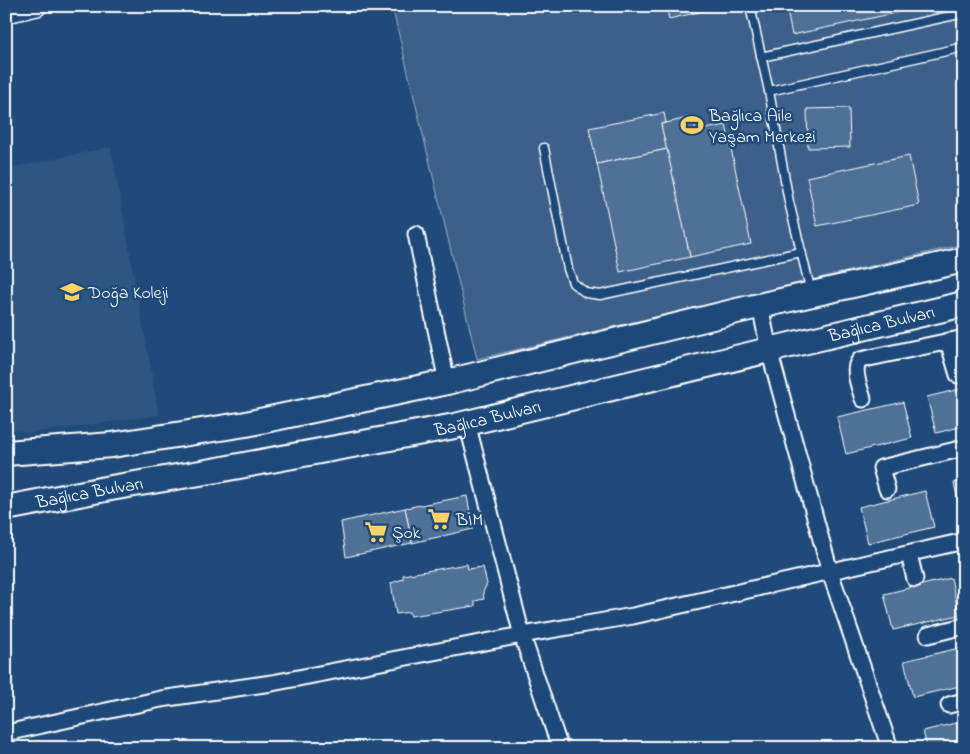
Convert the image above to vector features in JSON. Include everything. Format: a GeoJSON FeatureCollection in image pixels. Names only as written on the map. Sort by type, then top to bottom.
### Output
{"type":"FeatureCollection","features":[{"type":"Feature","properties":{"kind":"main road"},"geometry":{"type":"LineString","coordinates":[[6,453],[102,446],[246,424],[447,382],[760,306],[964,260]]}},
{"type":"Feature","properties":{"kind":"main road","name":"Bağlıca Bulvarı"},"geometry":{"type":"LineString","coordinates":[[6,508],[467,423],[964,304]]}},
{"type":"Feature","properties":{"kind":"street"},"geometry":{"type":"LineString","coordinates":[[6,13],[37,6]]}},
{"type":"Feature","properties":{"kind":"street"},"geometry":{"type":"LineString","coordinates":[[416,234],[447,382]]}},
{"type":"Feature","properties":{"kind":"street"},"geometry":{"type":"LineString","coordinates":[[760,306],[769,350],[830,572],[890,748]]}},
{"type":"Feature","properties":{"kind":"street"},"geometry":{"type":"LineString","coordinates":[[863,398],[856,370],[857,363],[860,360],[964,338]]}},
{"type":"Feature","properties":{"kind":"street"},"geometry":{"type":"LineString","coordinates":[[948,341],[958,376]]}},
{"type":"Feature","properties":{"kind":"street"},"geometry":{"type":"LineString","coordinates":[[467,423],[522,635],[560,748]]}},
{"type":"Feature","properties":{"kind":"street"},"geometry":{"type":"LineString","coordinates":[[887,489],[882,468],[964,448]]}},
{"type":"Feature","properties":{"kind":"street"},"geometry":{"type":"LineString","coordinates":[[6,733],[161,699],[272,683],[522,635],[633,616],[964,541]]}},
{"type":"Feature","properties":{"kind":"street"},"geometry":{"type":"LineString","coordinates":[[909,554],[915,579]]}},
{"type":"Feature","properties":{"kind":"street"},"geometry":{"type":"LineString","coordinates":[[928,635],[964,626]]}},
{"type":"Feature","properties":{"kind":"lane"},"geometry":{"type":"LineString","coordinates":[[750,6],[769,91],[789,202],[811,294]]}},
{"type":"Feature","properties":{"kind":"lane"},"geometry":{"type":"LineString","coordinates":[[761,57],[964,12]]}},
{"type":"Feature","properties":{"kind":"lane"},"geometry":{"type":"LineString","coordinates":[[769,91],[964,48]]}},
{"type":"Feature","properties":{"kind":"lane"},"geometry":{"type":"LineString","coordinates":[[544,148],[568,269],[573,283],[586,293],[600,295],[801,252]]}},
{"type":"Feature","properties":{"kind":"shaded area","name":"Bağlıca Aile Yaşam Merkezi"},"geometry":{"type":"Polygon","coordinates":[[[392,6],[964,6],[964,244],[477,359],[392,6]]]}},
{"type":"Feature","properties":{"kind":"shaded area","name":"Doğa Koleji"},"geometry":{"type":"Polygon","coordinates":[[[111,147],[159,415],[29,433],[10,429],[6,427],[6,169],[111,147]]]}},
{"type":"Feature","properties":{"kind":"building"},"geometry":{"type":"Polygon","coordinates":[[[666,6],[725,6],[669,19],[666,6]]]}},
{"type":"Feature","properties":{"kind":"building"},"geometry":{"type":"Polygon","coordinates":[[[786,6],[928,6],[792,35],[786,6]]]}},
{"type":"Feature","properties":{"kind":"building"},"geometry":{"type":"Polygon","coordinates":[[[849,108],[850,147],[808,148],[807,109],[849,108]]]}},
{"type":"Feature","properties":{"kind":"building"},"geometry":{"type":"Polygon","coordinates":[[[664,113],[666,123],[661,124],[667,149],[597,164],[589,128],[664,113]]]}},
{"type":"Feature","properties":{"kind":"building"},"geometry":{"type":"Polygon","coordinates":[[[693,117],[696,131],[726,125],[751,244],[690,257],[661,124],[693,117]]]}},
{"type":"Feature","properties":{"kind":"building"},"geometry":{"type":"Polygon","coordinates":[[[667,149],[690,257],[620,272],[597,164],[667,149]]]}},
{"type":"Feature","properties":{"kind":"building"},"geometry":{"type":"Polygon","coordinates":[[[909,156],[919,205],[817,226],[807,177],[909,156]]]}},
{"type":"Feature","properties":{"kind":"building"},"geometry":{"type":"Polygon","coordinates":[[[964,388],[964,426],[936,433],[927,397],[964,388]]]}},
{"type":"Feature","properties":{"kind":"building"},"geometry":{"type":"Polygon","coordinates":[[[903,402],[912,438],[846,454],[837,417],[903,402]]]}},
{"type":"Feature","properties":{"kind":"building"},"geometry":{"type":"Polygon","coordinates":[[[964,480],[964,519],[962,519],[954,483],[964,480]]]}},
{"type":"Feature","properties":{"kind":"building"},"geometry":{"type":"Polygon","coordinates":[[[925,491],[934,527],[868,543],[859,507],[925,491]]]}},
{"type":"Feature","properties":{"kind":"building"},"geometry":{"type":"Polygon","coordinates":[[[467,496],[473,529],[412,543],[405,508],[467,496]]]}},
{"type":"Feature","properties":{"kind":"building"},"geometry":{"type":"Polygon","coordinates":[[[405,508],[412,543],[346,557],[341,522],[405,508]]]}},
{"type":"Feature","properties":{"kind":"building"},"geometry":{"type":"Polygon","coordinates":[[[467,564],[468,569],[483,567],[487,584],[483,592],[484,599],[475,601],[475,606],[411,616],[409,612],[396,614],[391,583],[403,579],[403,575],[467,564]]]}},
{"type":"Feature","properties":{"kind":"building"},"geometry":{"type":"Polygon","coordinates":[[[951,578],[959,615],[893,630],[884,594],[951,578]]]}},
{"type":"Feature","properties":{"kind":"building"},"geometry":{"type":"Polygon","coordinates":[[[964,647],[964,685],[913,697],[904,661],[964,647]]]}},
{"type":"Feature","properties":{"kind":"building"},"geometry":{"type":"Polygon","coordinates":[[[964,721],[964,748],[927,748],[923,731],[964,721]]]}},
{"type":"Feature","properties":{"kind":"place","name":"Bağlıca Aile Yaşam Merkezi"},"geometry":{"type":"Point","coordinates":[692,125]}},
{"type":"Feature","properties":{"kind":"place","name":"Doğa Koleji"},"geometry":{"type":"Point","coordinates":[72,292]}},
{"type":"Feature","properties":{"kind":"place","name":"BİM"},"geometry":{"type":"Point","coordinates":[439,519]}},
{"type":"Feature","properties":{"kind":"place","name":"Şok"},"geometry":{"type":"Point","coordinates":[376,532]}}]}
